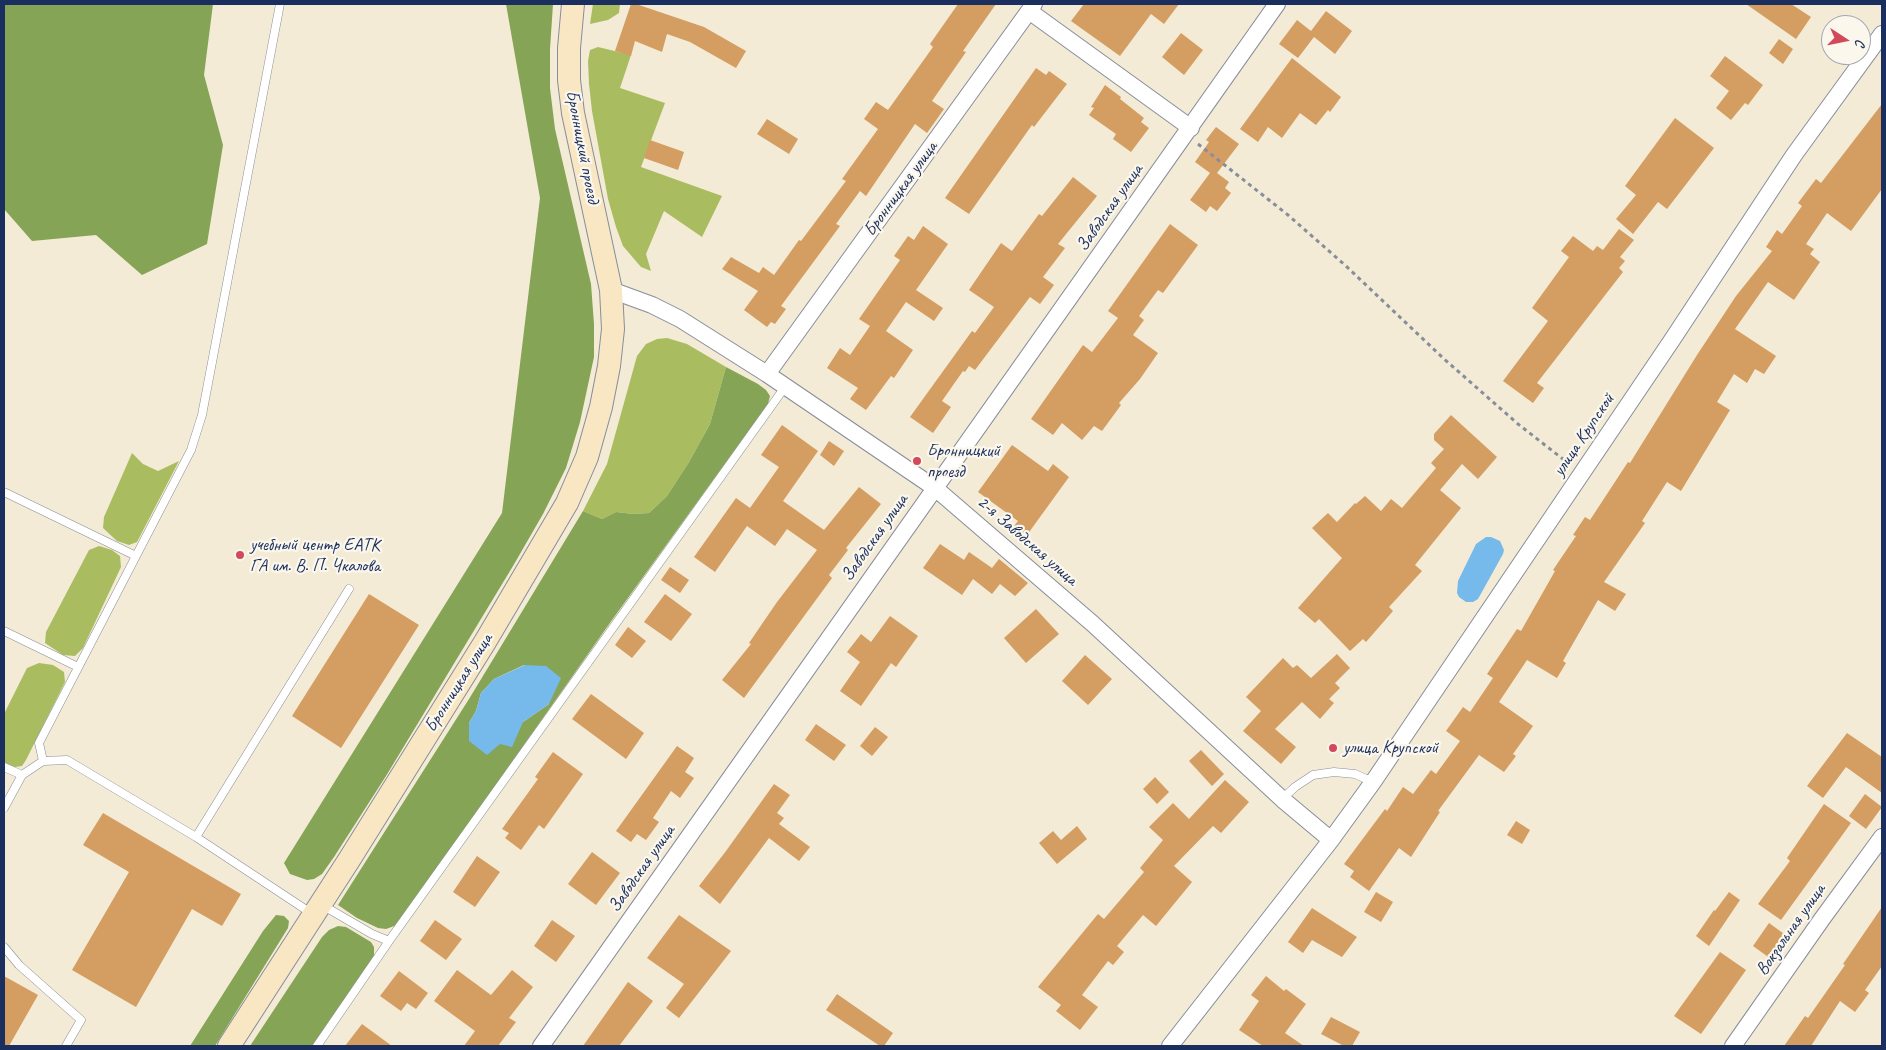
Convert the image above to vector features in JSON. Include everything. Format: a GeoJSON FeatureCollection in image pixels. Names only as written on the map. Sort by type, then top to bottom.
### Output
{"type":"FeatureCollection","features":[{"type":"Feature","properties":{"kind":"main road","name":"Бронницкий проезд"},"geometry":{"type":"LineString","coordinates":[[573,4],[569,48],[569,80],[573,113],[612,290]]}},
{"type":"Feature","properties":{"kind":"main road","name":"Бронницкая улица"},"geometry":{"type":"LineString","coordinates":[[229,1046],[485,642],[567,503],[587,457],[601,407],[609,366],[613,329],[612,290]]}},
{"type":"Feature","properties":{"kind":"street","name":"Заводская улица"},"geometry":{"type":"LineString","coordinates":[[541,1046],[1277,4]]}},
{"type":"Feature","properties":{"kind":"street"},"geometry":{"type":"LineString","coordinates":[[1032,7],[1188,131]]}},
{"type":"Feature","properties":{"kind":"street","name":"Бронницкая улица"},"geometry":{"type":"LineString","coordinates":[[767,374],[1032,7]]}},
{"type":"Feature","properties":{"kind":"street","name":"улица Крупской"},"geometry":{"type":"LineString","coordinates":[[1170,1046],[1331,840],[1373,782],[1672,340],[1794,155],[1882,34]]}},
{"type":"Feature","properties":{"kind":"street","name":"2-я Заводская улица"},"geometry":{"type":"LineString","coordinates":[[612,290],[652,305],[680,319],[767,374],[935,488],[1093,624],[1282,799],[1331,840]]}},
{"type":"Feature","properties":{"kind":"street","name":"Вокзальная улица"},"geometry":{"type":"LineString","coordinates":[[1734,1046],[1822,919],[1882,837]]}},
{"type":"Feature","properties":{"kind":"lane"},"geometry":{"type":"LineString","coordinates":[[43,761],[39,744],[191,450],[202,415],[280,4]]}},
{"type":"Feature","properties":{"kind":"lane"},"geometry":{"type":"LineString","coordinates":[[317,1046],[390,940],[786,387]]}},
{"type":"Feature","properties":{"kind":"lane"},"geometry":{"type":"LineString","coordinates":[[4,492],[136,556]]}},
{"type":"Feature","properties":{"kind":"lane"},"geometry":{"type":"LineString","coordinates":[[196,837],[349,589]]}},
{"type":"Feature","properties":{"kind":"lane"},"geometry":{"type":"LineString","coordinates":[[4,631],[78,667]]}},
{"type":"Feature","properties":{"kind":"lane"},"geometry":{"type":"LineString","coordinates":[[4,808],[22,774],[43,761],[67,760],[316,909],[390,940]]}},
{"type":"Feature","properties":{"kind":"lane"},"geometry":{"type":"LineString","coordinates":[[4,767],[22,774]]}},
{"type":"Feature","properties":{"kind":"lane"},"geometry":{"type":"LineString","coordinates":[[1282,799],[1295,787],[1313,775],[1334,772],[1355,774],[1373,782]]}},
{"type":"Feature","properties":{"kind":"lane"},"geometry":{"type":"LineString","coordinates":[[4,947],[19,965],[81,1020],[66,1046]]}},
{"type":"Feature","properties":{"kind":"path"},"geometry":{"type":"LineString","coordinates":[[1188,131],[1346,266],[1443,358],[1511,418],[1582,474]]}},
{"type":"Feature","properties":{"kind":"green space"},"geometry":{"type":"Polygon","coordinates":[[[4,4],[213,4],[204,75],[223,145],[207,244],[142,275],[96,235],[32,241],[4,209],[4,4]]]}},
{"type":"Feature","properties":{"kind":"green space"},"geometry":{"type":"Polygon","coordinates":[[[506,4],[553,4],[550,88],[555,129],[591,284],[594,324],[594,357],[580,422],[566,468],[543,514],[513,566],[386,776],[334,857],[322,874],[314,879],[307,880],[290,874],[284,863],[502,513],[540,198],[506,4]]]}},
{"type":"Feature","properties":{"kind":"green space"},"geometry":{"type":"Polygon","coordinates":[[[593,4],[620,4],[619,13],[608,20],[590,24],[593,4]]]}},
{"type":"Feature","properties":{"kind":"green space"},"geometry":{"type":"Polygon","coordinates":[[[598,47],[631,55],[620,88],[665,103],[641,167],[722,196],[702,237],[664,211],[646,254],[651,271],[641,267],[623,246],[608,199],[589,84],[588,61],[590,50],[598,47]]]}},
{"type":"Feature","properties":{"kind":"green space"},"geometry":{"type":"Polygon","coordinates":[[[667,338],[687,344],[726,367],[710,424],[667,496],[649,513],[616,512],[602,519],[583,511],[607,464],[637,356],[646,344],[657,339],[667,338]]]}},
{"type":"Feature","properties":{"kind":"green space"},"geometry":{"type":"Polygon","coordinates":[[[726,367],[758,384],[770,396],[768,404],[612,620],[397,925],[386,929],[378,928],[357,918],[338,905],[469,699],[583,511],[602,519],[616,512],[649,513],[667,496],[710,424],[726,367]],[[524,665],[494,679],[481,693],[476,711],[469,723],[523,722],[549,704],[524,665]]]}},
{"type":"Feature","properties":{"kind":"green space"},"geometry":{"type":"Polygon","coordinates":[[[132,453],[143,464],[158,471],[179,461],[137,542],[129,545],[117,541],[103,528],[104,517],[132,453]]]}},
{"type":"Feature","properties":{"kind":"green space"},"geometry":{"type":"Polygon","coordinates":[[[99,546],[112,550],[120,556],[121,567],[83,648],[75,656],[63,655],[45,643],[46,632],[89,550],[99,546]]]}},
{"type":"Feature","properties":{"kind":"green space"},"geometry":{"type":"Polygon","coordinates":[[[39,663],[53,665],[64,672],[65,682],[22,766],[6,766],[4,764],[4,714],[27,668],[39,663]]]}},
{"type":"Feature","properties":{"kind":"green space"},"geometry":{"type":"Polygon","coordinates":[[[276,915],[284,916],[289,921],[288,928],[215,1046],[190,1046],[263,931],[276,915]]]}},
{"type":"Feature","properties":{"kind":"green space"},"geometry":{"type":"Polygon","coordinates":[[[338,926],[346,927],[371,942],[374,947],[374,956],[312,1046],[250,1046],[322,937],[329,930],[338,926]]]}},
{"type":"Feature","properties":{"kind":"water"},"geometry":{"type":"Polygon","coordinates":[[[1486,537],[1500,541],[1504,550],[1503,554],[1478,599],[1473,602],[1466,602],[1457,593],[1458,581],[1476,544],[1486,537]]]}},
{"type":"Feature","properties":{"kind":"water"},"geometry":{"type":"Polygon","coordinates":[[[525,665],[546,666],[561,678],[549,704],[523,722],[512,747],[500,744],[487,755],[469,741],[469,723],[476,711],[481,693],[494,679],[525,665]]]}},
{"type":"Feature","properties":{"kind":"building"},"geometry":{"type":"Polygon","coordinates":[[[631,4],[636,4],[704,27],[746,51],[736,68],[690,42],[667,34],[662,52],[635,41],[631,56],[615,51],[631,4]]]}},
{"type":"Feature","properties":{"kind":"building"},"geometry":{"type":"Polygon","coordinates":[[[958,4],[996,4],[963,51],[966,52],[932,101],[944,109],[927,133],[915,124],[866,196],[860,191],[836,224],[840,226],[781,306],[786,309],[775,324],[771,322],[767,327],[744,310],[758,291],[722,269],[731,257],[759,273],[763,267],[774,275],[846,181],[842,179],[878,129],[864,119],[876,102],[888,110],[933,47],[930,44],[958,4]]]}},
{"type":"Feature","properties":{"kind":"building"},"geometry":{"type":"Polygon","coordinates":[[[1084,4],[1179,4],[1164,24],[1151,14],[1120,56],[1071,21],[1084,4]]]}},
{"type":"Feature","properties":{"kind":"building"},"geometry":{"type":"Polygon","coordinates":[[[1746,4],[1791,4],[1811,17],[1796,39],[1746,4]]]}},
{"type":"Feature","properties":{"kind":"building"},"geometry":{"type":"Polygon","coordinates":[[[1326,11],[1352,31],[1335,54],[1314,37],[1298,58],[1279,44],[1297,20],[1311,31],[1326,11]]]}},
{"type":"Feature","properties":{"kind":"building"},"geometry":{"type":"Polygon","coordinates":[[[1181,33],[1203,50],[1184,75],[1162,57],[1181,33]]]}},
{"type":"Feature","properties":{"kind":"building"},"geometry":{"type":"Polygon","coordinates":[[[1779,39],[1793,49],[1783,64],[1769,53],[1779,39]]]}},
{"type":"Feature","properties":{"kind":"building"},"geometry":{"type":"Polygon","coordinates":[[[1725,56],[1763,85],[1748,105],[1745,103],[1731,120],[1716,108],[1729,91],[1710,76],[1725,56]]]}},
{"type":"Feature","properties":{"kind":"building"},"geometry":{"type":"Polygon","coordinates":[[[1292,58],[1341,97],[1330,112],[1328,110],[1316,125],[1300,113],[1282,138],[1268,127],[1258,142],[1240,129],[1292,58]]]}},
{"type":"Feature","properties":{"kind":"building"},"geometry":{"type":"Polygon","coordinates":[[[1036,68],[1046,75],[1049,71],[1067,84],[1034,127],[1032,125],[969,214],[945,198],[1036,68]]]}},
{"type":"Feature","properties":{"kind":"building"},"geometry":{"type":"Polygon","coordinates":[[[1105,85],[1144,118],[1141,122],[1149,128],[1131,152],[1113,139],[1116,134],[1089,115],[1094,108],[1091,107],[1105,85]]]}},
{"type":"Feature","properties":{"kind":"building"},"geometry":{"type":"Polygon","coordinates":[[[1882,104],[1882,189],[1851,231],[1827,213],[1806,244],[1814,249],[1810,254],[1820,262],[1794,300],[1768,282],[1735,329],[1776,356],[1764,374],[1755,369],[1747,383],[1734,374],[1717,402],[1730,410],[1681,491],[1667,482],[1642,521],[1645,523],[1604,582],[1626,594],[1615,611],[1598,600],[1563,661],[1566,663],[1557,678],[1527,660],[1499,702],[1533,726],[1513,754],[1516,756],[1504,772],[1479,755],[1438,811],[1440,812],[1411,857],[1399,848],[1369,891],[1350,877],[1354,871],[1344,864],[1385,809],[1387,811],[1403,787],[1413,794],[1431,770],[1436,774],[1460,741],[1446,731],[1463,707],[1470,712],[1493,678],[1487,674],[1517,629],[1521,631],[1555,571],[1553,570],[1576,536],[1573,535],[1585,517],[1590,520],[1628,462],[1630,463],[1736,296],[1772,251],[1766,247],[1777,230],[1782,234],[1802,206],[1798,203],[1816,179],[1821,183],[1882,104]]]}},
{"type":"Feature","properties":{"kind":"building"},"geometry":{"type":"Polygon","coordinates":[[[1675,118],[1714,148],[1667,209],[1658,202],[1633,234],[1616,219],[1636,195],[1625,186],[1675,118]]]}},
{"type":"Feature","properties":{"kind":"building"},"geometry":{"type":"Polygon","coordinates":[[[767,119],[798,139],[789,154],[757,134],[767,119]]]}},
{"type":"Feature","properties":{"kind":"building"},"geometry":{"type":"Polygon","coordinates":[[[1216,127],[1239,144],[1217,173],[1229,182],[1225,188],[1231,193],[1217,211],[1210,206],[1206,212],[1190,200],[1210,173],[1195,162],[1209,142],[1206,140],[1216,127]]]}},
{"type":"Feature","properties":{"kind":"building"},"geometry":{"type":"Polygon","coordinates":[[[650,140],[684,152],[678,170],[644,158],[650,140]]]}},
{"type":"Feature","properties":{"kind":"building"},"geometry":{"type":"Polygon","coordinates":[[[1073,177],[1097,196],[1058,244],[1065,248],[1043,277],[1054,285],[1040,304],[1030,297],[975,370],[969,366],[965,372],[963,371],[942,401],[951,407],[933,433],[910,417],[972,331],[975,333],[994,307],[969,290],[1001,243],[1012,251],[1039,214],[1042,216],[1073,177]]]}},
{"type":"Feature","properties":{"kind":"building"},"geometry":{"type":"Polygon","coordinates":[[[1170,224],[1198,245],[1163,293],[1158,290],[1139,316],[1144,320],[1133,335],[1158,353],[1140,379],[1119,403],[1121,405],[1102,431],[1094,426],[1082,440],[1062,423],[1053,435],[1031,419],[1083,345],[1092,352],[1118,318],[1108,311],[1170,224]]]}},
{"type":"Feature","properties":{"kind":"building"},"geometry":{"type":"Polygon","coordinates":[[[923,226],[948,244],[916,290],[943,308],[934,321],[906,302],[886,331],[913,350],[894,378],[891,376],[866,410],[850,399],[858,388],[827,368],[840,348],[850,355],[870,326],[859,319],[900,260],[894,256],[908,236],[914,240],[923,226]]]}},
{"type":"Feature","properties":{"kind":"building"},"geometry":{"type":"Polygon","coordinates":[[[1619,229],[1634,240],[1620,257],[1625,261],[1619,268],[1623,272],[1537,383],[1544,388],[1533,403],[1503,381],[1548,321],[1532,308],[1569,257],[1561,251],[1573,236],[1593,251],[1597,246],[1603,250],[1619,229]]]}},
{"type":"Feature","properties":{"kind":"building"},"geometry":{"type":"Polygon","coordinates":[[[1451,415],[1497,457],[1478,479],[1462,464],[1440,490],[1461,508],[1415,565],[1422,571],[1389,607],[1393,611],[1366,642],[1363,639],[1350,651],[1319,619],[1315,623],[1298,608],[1342,558],[1312,528],[1328,513],[1337,522],[1355,503],[1365,496],[1381,511],[1391,499],[1402,508],[1436,468],[1431,463],[1444,449],[1434,440],[1434,434],[1451,415]]]}},
{"type":"Feature","properties":{"kind":"building"},"geometry":{"type":"Polygon","coordinates":[[[782,425],[818,451],[783,501],[824,530],[859,487],[881,504],[846,548],[848,550],[829,575],[832,578],[744,698],[722,680],[751,644],[749,643],[777,602],[817,550],[787,529],[775,546],[747,526],[715,572],[694,557],[736,498],[750,508],[779,467],[761,455],[782,425]]]}},
{"type":"Feature","properties":{"kind":"building"},"geometry":{"type":"Polygon","coordinates":[[[829,441],[844,451],[834,466],[820,455],[829,441]]]}},
{"type":"Feature","properties":{"kind":"building"},"geometry":{"type":"Polygon","coordinates":[[[1012,445],[1048,471],[1053,464],[1069,477],[1027,535],[1014,526],[1018,521],[978,492],[1012,445]]]}},
{"type":"Feature","properties":{"kind":"building"},"geometry":{"type":"Polygon","coordinates":[[[940,544],[964,560],[969,552],[992,568],[999,559],[1028,583],[1015,596],[1000,584],[992,594],[973,579],[962,595],[923,568],[940,544]]]}},
{"type":"Feature","properties":{"kind":"building"},"geometry":{"type":"Polygon","coordinates":[[[670,567],[689,580],[680,593],[661,580],[670,567]]]}},
{"type":"Feature","properties":{"kind":"building"},"geometry":{"type":"Polygon","coordinates":[[[369,594],[419,625],[341,748],[292,716],[369,594]]]}},
{"type":"Feature","properties":{"kind":"building"},"geometry":{"type":"Polygon","coordinates":[[[665,594],[692,614],[671,641],[644,622],[665,594]]]}},
{"type":"Feature","properties":{"kind":"building"},"geometry":{"type":"Polygon","coordinates":[[[1036,609],[1059,634],[1026,663],[1004,638],[1036,609]]]}},
{"type":"Feature","properties":{"kind":"building"},"geometry":{"type":"Polygon","coordinates":[[[890,616],[918,636],[896,667],[891,663],[861,706],[840,691],[860,662],[847,652],[861,634],[871,642],[890,616]]]}},
{"type":"Feature","properties":{"kind":"building"},"geometry":{"type":"Polygon","coordinates":[[[628,627],[646,641],[632,658],[615,645],[628,627]]]}},
{"type":"Feature","properties":{"kind":"building"},"geometry":{"type":"Polygon","coordinates":[[[1337,654],[1350,668],[1335,683],[1340,688],[1329,699],[1334,703],[1320,719],[1302,702],[1275,729],[1296,747],[1281,764],[1243,731],[1261,711],[1246,697],[1283,658],[1293,668],[1297,665],[1311,678],[1337,654]]]}},
{"type":"Feature","properties":{"kind":"building"},"geometry":{"type":"Polygon","coordinates":[[[1085,655],[1112,679],[1088,705],[1062,681],[1085,655]]]}},
{"type":"Feature","properties":{"kind":"building"},"geometry":{"type":"Polygon","coordinates":[[[591,694],[644,733],[626,759],[572,719],[591,694]]]}},
{"type":"Feature","properties":{"kind":"building"},"geometry":{"type":"Polygon","coordinates":[[[816,724],[846,745],[834,761],[805,740],[816,724]]]}},
{"type":"Feature","properties":{"kind":"building"},"geometry":{"type":"Polygon","coordinates":[[[875,727],[888,737],[872,756],[860,746],[875,727]]]}},
{"type":"Feature","properties":{"kind":"building"},"geometry":{"type":"Polygon","coordinates":[[[1847,733],[1882,757],[1882,793],[1846,767],[1823,798],[1807,786],[1847,733]]]}},
{"type":"Feature","properties":{"kind":"building"},"geometry":{"type":"Polygon","coordinates":[[[677,746],[694,758],[685,772],[694,778],[680,798],[671,791],[653,818],[659,822],[646,840],[637,834],[631,842],[616,831],[677,746]]]}},
{"type":"Feature","properties":{"kind":"building"},"geometry":{"type":"Polygon","coordinates":[[[1201,750],[1224,774],[1212,786],[1189,761],[1201,750]]]}},
{"type":"Feature","properties":{"kind":"building"},"geometry":{"type":"Polygon","coordinates":[[[553,752],[583,774],[544,829],[539,825],[521,850],[505,838],[509,833],[502,829],[538,779],[535,777],[553,752]]]}},
{"type":"Feature","properties":{"kind":"building"},"geometry":{"type":"Polygon","coordinates":[[[1155,777],[1169,792],[1157,804],[1143,789],[1155,777]]]}},
{"type":"Feature","properties":{"kind":"building"},"geometry":{"type":"Polygon","coordinates":[[[1225,780],[1249,802],[1221,833],[1213,826],[1174,866],[1192,882],[1156,926],[1143,915],[1117,946],[1124,952],[1113,965],[1108,961],[1082,995],[1098,1007],[1080,1030],[1056,1011],[1061,1005],[1038,987],[1098,914],[1104,919],[1144,872],[1140,868],[1163,840],[1149,827],[1173,803],[1189,819],[1225,780]]]}},
{"type":"Feature","properties":{"kind":"building"},"geometry":{"type":"Polygon","coordinates":[[[774,784],[790,795],[777,813],[784,818],[779,824],[810,847],[799,861],[769,838],[720,904],[699,886],[774,784]]]}},
{"type":"Feature","properties":{"kind":"building"},"geometry":{"type":"Polygon","coordinates":[[[1865,794],[1882,807],[1866,829],[1849,816],[1865,794]]]}},
{"type":"Feature","properties":{"kind":"building"},"geometry":{"type":"Polygon","coordinates":[[[1824,804],[1851,823],[1781,920],[1758,904],[1790,861],[1787,858],[1824,804]]]}},
{"type":"Feature","properties":{"kind":"building"},"geometry":{"type":"Polygon","coordinates":[[[103,813],[241,894],[222,926],[192,909],[136,1007],[72,970],[129,872],[83,845],[103,813]]]}},
{"type":"Feature","properties":{"kind":"building"},"geometry":{"type":"Polygon","coordinates":[[[1516,821],[1530,830],[1522,844],[1507,835],[1516,821]]]}},
{"type":"Feature","properties":{"kind":"building"},"geometry":{"type":"Polygon","coordinates":[[[1077,826],[1087,839],[1057,864],[1039,843],[1053,831],[1061,840],[1077,826]]]}},
{"type":"Feature","properties":{"kind":"building"},"geometry":{"type":"Polygon","coordinates":[[[592,852],[620,873],[596,905],[568,884],[592,852]]]}},
{"type":"Feature","properties":{"kind":"building"},"geometry":{"type":"Polygon","coordinates":[[[477,856],[500,872],[475,907],[453,892],[477,856]]]}},
{"type":"Feature","properties":{"kind":"building"},"geometry":{"type":"Polygon","coordinates":[[[1376,892],[1393,902],[1381,922],[1364,912],[1376,892]]]}},
{"type":"Feature","properties":{"kind":"building"},"geometry":{"type":"Polygon","coordinates":[[[1729,892],[1740,900],[1709,946],[1696,936],[1729,892]]]}},
{"type":"Feature","properties":{"kind":"building"},"geometry":{"type":"Polygon","coordinates":[[[1882,907],[1882,966],[1865,990],[1869,993],[1855,1012],[1840,1001],[1811,1046],[1784,1046],[1805,1016],[1808,1018],[1882,907]]]}},
{"type":"Feature","properties":{"kind":"building"},"geometry":{"type":"Polygon","coordinates":[[[1312,908],[1357,937],[1342,957],[1312,940],[1303,953],[1288,942],[1312,908]]]}},
{"type":"Feature","properties":{"kind":"building"},"geometry":{"type":"Polygon","coordinates":[[[679,915],[731,951],[679,1018],[666,1008],[684,984],[647,958],[679,915]]]}},
{"type":"Feature","properties":{"kind":"building"},"geometry":{"type":"Polygon","coordinates":[[[435,920],[462,939],[446,960],[420,941],[435,920]]]}},
{"type":"Feature","properties":{"kind":"building"},"geometry":{"type":"Polygon","coordinates":[[[552,920],[575,936],[556,962],[534,946],[552,920]]]}},
{"type":"Feature","properties":{"kind":"building"},"geometry":{"type":"Polygon","coordinates":[[[1769,923],[1787,936],[1771,959],[1753,946],[1769,923]]]}},
{"type":"Feature","properties":{"kind":"building"},"geometry":{"type":"Polygon","coordinates":[[[1720,952],[1746,970],[1701,1034],[1674,1016],[1720,952]]]}},
{"type":"Feature","properties":{"kind":"building"},"geometry":{"type":"Polygon","coordinates":[[[457,970],[491,995],[512,970],[533,987],[509,1018],[516,1022],[498,1046],[464,1046],[475,1031],[434,1001],[457,970]]]}},
{"type":"Feature","properties":{"kind":"building"},"geometry":{"type":"Polygon","coordinates":[[[399,971],[428,993],[416,1009],[407,1003],[401,1011],[380,996],[399,971]]]}},
{"type":"Feature","properties":{"kind":"building"},"geometry":{"type":"Polygon","coordinates":[[[4,976],[38,995],[9,1046],[4,1046],[4,976]]]}},
{"type":"Feature","properties":{"kind":"building"},"geometry":{"type":"Polygon","coordinates":[[[1266,976],[1284,991],[1286,989],[1306,1004],[1285,1033],[1304,1046],[1263,1046],[1239,1030],[1259,1001],[1251,995],[1266,976]]]}},
{"type":"Feature","properties":{"kind":"building"},"geometry":{"type":"Polygon","coordinates":[[[628,982],[653,1001],[619,1046],[583,1046],[628,982]]]}},
{"type":"Feature","properties":{"kind":"building"},"geometry":{"type":"Polygon","coordinates":[[[837,994],[893,1033],[884,1046],[880,1046],[826,1010],[837,994]]]}},
{"type":"Feature","properties":{"kind":"building"},"geometry":{"type":"Polygon","coordinates":[[[1331,1017],[1360,1032],[1352,1046],[1344,1046],[1321,1034],[1331,1017]]]}},
{"type":"Feature","properties":{"kind":"building"},"geometry":{"type":"Polygon","coordinates":[[[362,1024],[392,1046],[345,1046],[362,1024]]]}},
{"type":"Feature","properties":{"kind":"place","name":"Бронницкий проезд"},"geometry":{"type":"Point","coordinates":[917,461]}},
{"type":"Feature","properties":{"kind":"place","name":"учебный центр ЕАТК ГА им. В. П. Чкалова"},"geometry":{"type":"Point","coordinates":[240,555]}},
{"type":"Feature","properties":{"kind":"place","name":"улица Крупской"},"geometry":{"type":"Point","coordinates":[1333,748]}}]}
